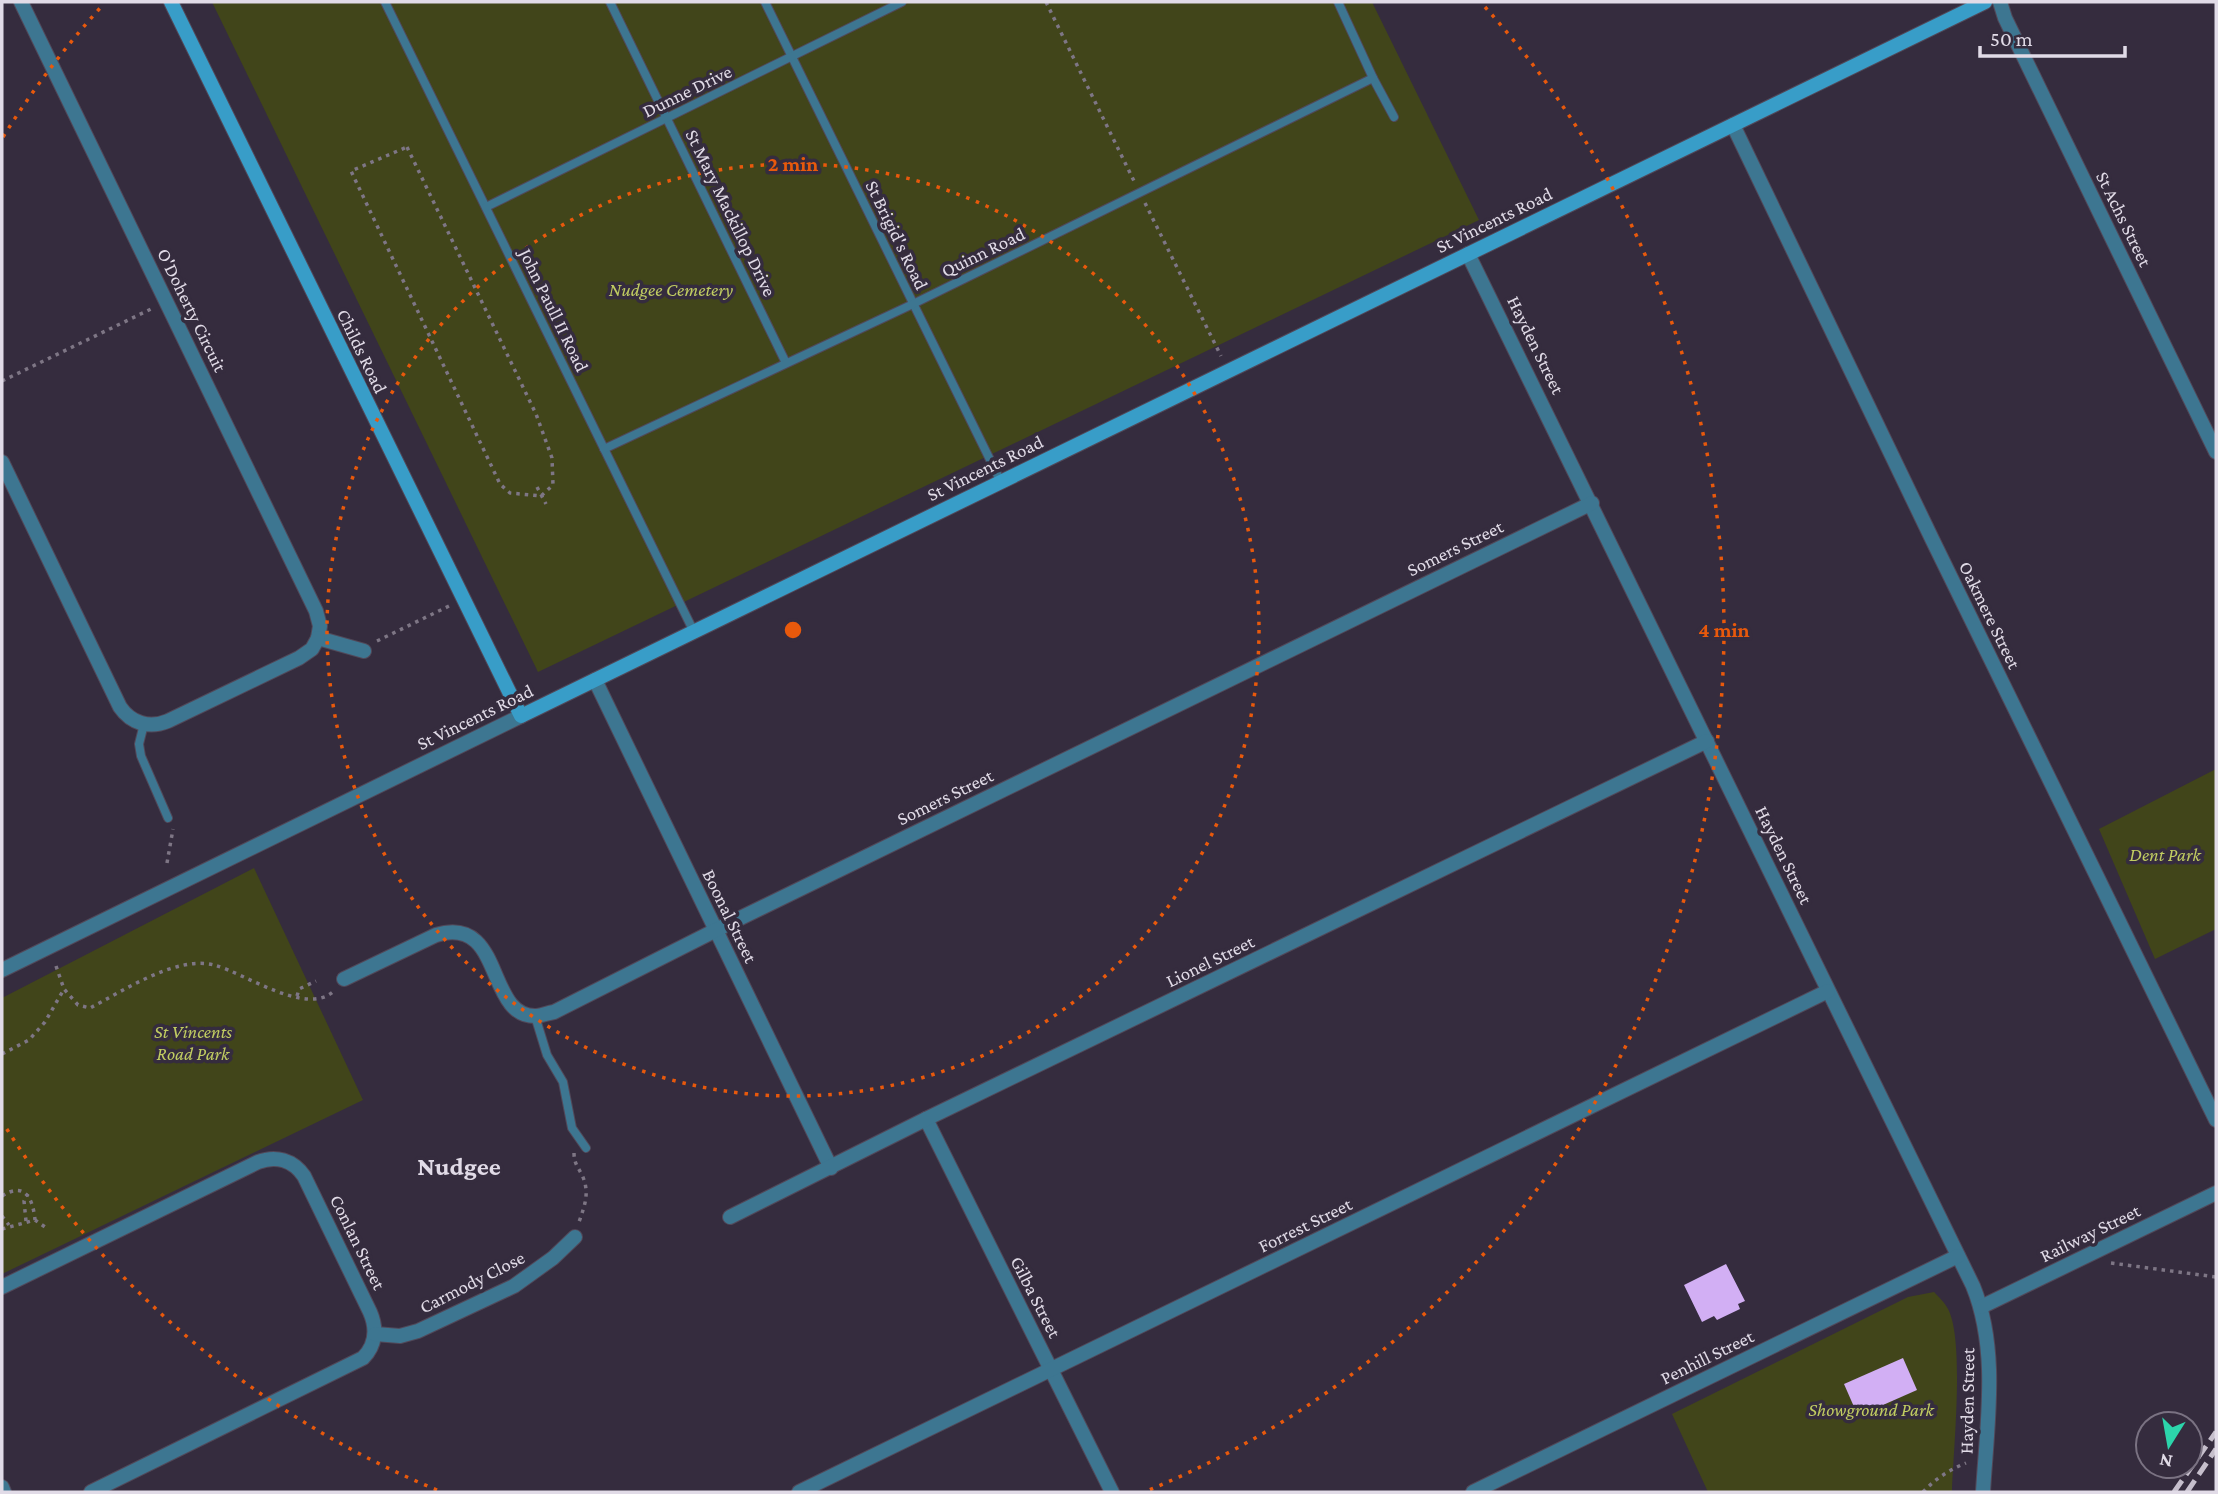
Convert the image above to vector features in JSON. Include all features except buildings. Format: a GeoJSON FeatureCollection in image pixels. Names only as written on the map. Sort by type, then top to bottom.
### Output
{"type":"FeatureCollection","features":[{"type":"Feature","properties":{"kind":"main road","name":"Childs Road"},"geometry":{"type":"LineString","coordinates":[[172,2],[521,716]]}},
{"type":"Feature","properties":{"kind":"main road","name":"St Vincents Road"},"geometry":{"type":"LineString","coordinates":[[521,716],[1985,2]]}},
{"type":"Feature","properties":{"kind":"street","name":"O'Doherty Circuit"},"geometry":{"type":"LineString","coordinates":[[21,2],[316,611],[320,626],[318,638]]}},
{"type":"Feature","properties":{"kind":"street","name":"St Achs Street"},"geometry":{"type":"LineString","coordinates":[[2000,2],[2005,19],[2216,452]]}},
{"type":"Feature","properties":{"kind":"street","name":"Oakmere Street"},"geometry":{"type":"LineString","coordinates":[[1733,125],[2216,1120]]}},
{"type":"Feature","properties":{"kind":"street","name":"Hayden Street"},"geometry":{"type":"LineString","coordinates":[[1468,254],[1592,503],[1981,1307],[1989,1361],[1983,1492]]}},
{"type":"Feature","properties":{"kind":"street"},"geometry":{"type":"LineString","coordinates":[[2,462],[120,707],[131,719],[144,724],[168,721],[299,658],[312,649],[318,638],[364,651]]}},
{"type":"Feature","properties":{"kind":"street","name":"Somers Street"},"geometry":{"type":"LineString","coordinates":[[535,1016],[554,1012],[715,930],[1592,503]]}},
{"type":"Feature","properties":{"kind":"street","name":"Boonal Street"},"geometry":{"type":"LineString","coordinates":[[595,680],[831,1168]]}},
{"type":"Feature","properties":{"kind":"street","name":"St Vincents Road"},"geometry":{"type":"LineString","coordinates":[[3,965],[521,716]]}},
{"type":"Feature","properties":{"kind":"street","name":"Lionel Street"},"geometry":{"type":"LineString","coordinates":[[730,1217],[926,1119],[1707,741]]}},
{"type":"Feature","properties":{"kind":"street"},"geometry":{"type":"LineString","coordinates":[[344,979],[436,935],[445,932],[463,933],[471,936],[485,952],[517,1010],[535,1016]]}},
{"type":"Feature","properties":{"kind":"street","name":"Forrest Street"},"geometry":{"type":"LineString","coordinates":[[799,1492],[1828,991]]}},
{"type":"Feature","properties":{"kind":"street","name":"Gilba Street"},"geometry":{"type":"LineString","coordinates":[[926,1119],[1112,1492]]}},
{"type":"Feature","properties":{"kind":"street","name":"Conlan Street"},"geometry":{"type":"LineString","coordinates":[[2,1287],[258,1162],[275,1158],[293,1164],[304,1176],[370,1312],[375,1334]]}},
{"type":"Feature","properties":{"kind":"street","name":"Railway Street"},"geometry":{"type":"LineString","coordinates":[[1981,1307],[2216,1193]]}},
{"type":"Feature","properties":{"kind":"street","name":"Carmody Close"},"geometry":{"type":"LineString","coordinates":[[375,1334],[400,1336],[418,1331],[514,1286],[553,1258],[575,1237]]}},
{"type":"Feature","properties":{"kind":"street","name":"Penhill Street"},"geometry":{"type":"LineString","coordinates":[[1473,1492],[1958,1256]]}},
{"type":"Feature","properties":{"kind":"street"},"geometry":{"type":"LineString","coordinates":[[91,1492],[354,1363],[369,1352],[375,1334]]}},
{"type":"Feature","properties":{"kind":"street"},"geometry":{"type":"LineString","coordinates":[[2,1487],[4,1492]]}},
{"type":"Feature","properties":{"kind":"lane","name":"John Paull II Road"},"geometry":{"type":"LineString","coordinates":[[385,2],[694,632]]}},
{"type":"Feature","properties":{"kind":"lane","name":"St Mary Mackillop Drive"},"geometry":{"type":"LineString","coordinates":[[610,2],[786,363]]}},
{"type":"Feature","properties":{"kind":"lane","name":"St Brigid's Road"},"geometry":{"type":"LineString","coordinates":[[765,2],[1001,482]]}},
{"type":"Feature","properties":{"kind":"lane","name":"Dunne Drive"},"geometry":{"type":"LineString","coordinates":[[486,207],[902,2]]}},
{"type":"Feature","properties":{"kind":"lane"},"geometry":{"type":"LineString","coordinates":[[1338,2],[1394,117]]}},
{"type":"Feature","properties":{"kind":"lane","name":"Quinn Road"},"geometry":{"type":"LineString","coordinates":[[604,449],[913,303],[1373,78]]}},
{"type":"Feature","properties":{"kind":"lane"},"geometry":{"type":"LineString","coordinates":[[144,724],[139,744],[141,756],[168,818]]}},
{"type":"Feature","properties":{"kind":"lane"},"geometry":{"type":"LineString","coordinates":[[535,1016],[547,1055],[563,1082],[572,1128],[586,1148]]}},
{"type":"Feature","properties":{"kind":"path"},"geometry":{"type":"LineString","coordinates":[[407,147],[536,414],[552,458],[553,485],[541,496],[510,493],[500,484],[351,170],[407,147]]}},
{"type":"Feature","properties":{"kind":"path"},"geometry":{"type":"LineString","coordinates":[[2,381],[166,301]]}},
{"type":"Feature","properties":{"kind":"path"},"geometry":{"type":"LineString","coordinates":[[537,486],[547,504]]}},
{"type":"Feature","properties":{"kind":"path"},"geometry":{"type":"LineString","coordinates":[[364,651],[378,640],[463,599]]}},
{"type":"Feature","properties":{"kind":"path"},"geometry":{"type":"LineString","coordinates":[[167,863],[173,830],[168,818]]}},
{"type":"Feature","properties":{"kind":"path"},"geometry":{"type":"LineString","coordinates":[[55,966],[64,989],[78,1005],[90,1008],[151,977],[189,963],[211,964],[296,997],[319,999],[331,994],[344,979]]}},
{"type":"Feature","properties":{"kind":"path"},"geometry":{"type":"LineString","coordinates":[[296,997],[299,989],[316,981]]}},
{"type":"Feature","properties":{"kind":"path"},"geometry":{"type":"LineString","coordinates":[[2,1054],[29,1040],[45,1022],[64,989]]}},
{"type":"Feature","properties":{"kind":"path"},"geometry":{"type":"LineString","coordinates":[[575,1237],[587,1195],[583,1178],[574,1162],[574,1141],[578,1135]]}},
{"type":"Feature","properties":{"kind":"path"},"geometry":{"type":"LineString","coordinates":[[2,1196],[19,1191],[28,1194],[33,1203],[35,1220]]}},
{"type":"Feature","properties":{"kind":"path"},"geometry":{"type":"LineString","coordinates":[[26,1221],[24,1201],[28,1194]]}},
{"type":"Feature","properties":{"kind":"path"},"geometry":{"type":"LineString","coordinates":[[2,1216],[10,1226]]}},
{"type":"Feature","properties":{"kind":"path"},"geometry":{"type":"LineString","coordinates":[[3,1228],[35,1220],[48,1229]]}},
{"type":"Feature","properties":{"kind":"path"},"geometry":{"type":"LineString","coordinates":[[2080,1260],[2216,1277]]}},
{"type":"Feature","properties":{"kind":"path"},"geometry":{"type":"LineString","coordinates":[[1923,1492],[1953,1468],[1966,1463]]}},
{"type":"Feature","properties":{"kind":"green space","name":"Nudgee Cemetery"},"geometry":{"type":"Polygon","coordinates":[[[212,2],[1372,2],[1479,220],[538,672],[212,2]]]}},
{"type":"Feature","properties":{"kind":"green space","name":"Dent Park"},"geometry":{"type":"Polygon","coordinates":[[[2216,769],[2216,929],[2155,959],[2099,829],[2216,769]]]}},
{"type":"Feature","properties":{"kind":"green space","name":"St Vincents Road Park"},"geometry":{"type":"Polygon","coordinates":[[[254,868],[363,1100],[2,1274],[2,998],[254,868]]]}},
{"type":"Feature","properties":{"kind":"green space","name":"Showground Park"},"geometry":{"type":"Polygon","coordinates":[[[1934,1292],[1948,1309],[1956,1345],[1957,1398],[1952,1492],[1708,1492],[1672,1414],[1908,1297],[1934,1292]]]}},
{"type":"Feature","properties":{"kind":"railway"},"geometry":{"type":"LineString","coordinates":[[2174,1492],[2216,1432]]}},
{"type":"Feature","properties":{"kind":"railway"},"geometry":{"type":"LineString","coordinates":[[2187,1492],[2216,1449]]}},
{"type":"Feature","properties":{"kind":"district","name":"Nudgee"},"geometry":{"type":"Point","coordinates":[459,1166]}}]}
